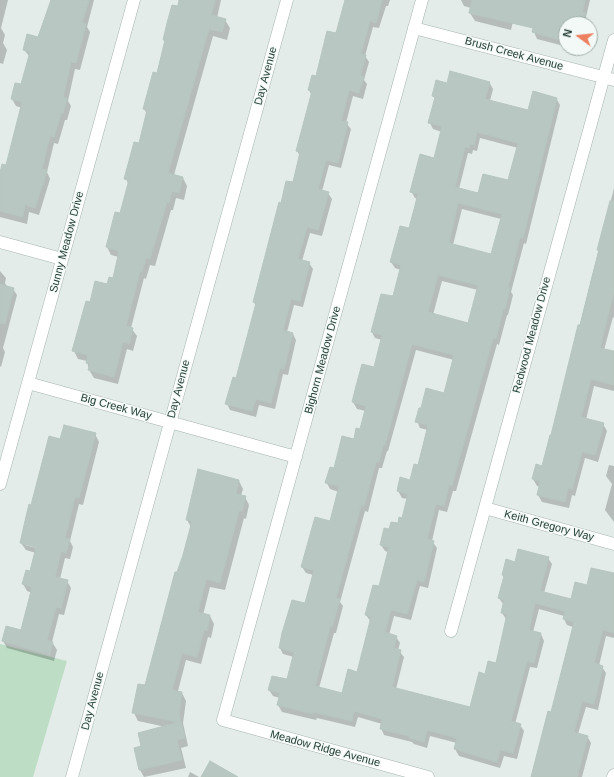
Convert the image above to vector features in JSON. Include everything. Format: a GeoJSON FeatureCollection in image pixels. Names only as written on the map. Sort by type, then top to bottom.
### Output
{"type":"FeatureCollection","features":[{"type":"Feature","properties":{"kind":"street","name":"Sunny Meadow Drive"},"geometry":{"type":"LineString","coordinates":[[0,484],[134,0]]}},
{"type":"Feature","properties":{"kind":"street","name":"Day Avenue"},"geometry":{"type":"LineString","coordinates":[[72,777],[287,0]]}},
{"type":"Feature","properties":{"kind":"street","name":"Bighorn Meadow Drive"},"geometry":{"type":"LineString","coordinates":[[223,720],[422,0]]}},
{"type":"Feature","properties":{"kind":"street","name":"Brush Creek Avenue"},"geometry":{"type":"LineString","coordinates":[[414,28],[609,79]]}},
{"type":"Feature","properties":{"kind":"street","name":"Redwood Meadow Drive"},"geometry":{"type":"LineString","coordinates":[[451,630],[609,79],[614,40]]}},
{"type":"Feature","properties":{"kind":"street"},"geometry":{"type":"LineString","coordinates":[[0,242],[62,259]]}},
{"type":"Feature","properties":{"kind":"street","name":"Big Creek Way"},"geometry":{"type":"LineString","coordinates":[[28,383],[296,457]]}},
{"type":"Feature","properties":{"kind":"street","name":"Keith Gregory Way"},"geometry":{"type":"LineString","coordinates":[[485,508],[614,544]]}},
{"type":"Feature","properties":{"kind":"street","name":"Meadow Ridge Avenue"},"geometry":{"type":"LineString","coordinates":[[223,720],[428,777]]}},
{"type":"Feature","properties":{"kind":"green space"},"geometry":{"type":"Polygon","coordinates":[[[0,644],[67,661],[33,777],[0,777],[0,644]]]}},
{"type":"Feature","properties":{"kind":"building"},"geometry":{"type":"Polygon","coordinates":[[[51,0],[89,0],[82,23],[86,24],[76,63],[71,62],[63,97],[67,98],[63,113],[61,113],[54,137],[50,136],[42,169],[47,170],[43,185],[35,208],[25,205],[23,217],[0,211],[0,173],[2,164],[6,165],[22,102],[11,99],[15,83],[21,84],[30,52],[23,50],[27,34],[38,37],[51,0]]]}},
{"type":"Feature","properties":{"kind":"building"},"geometry":{"type":"Polygon","coordinates":[[[179,0],[215,0],[211,15],[226,19],[222,32],[209,29],[168,173],[183,177],[179,193],[172,191],[169,203],[167,202],[150,259],[146,258],[142,272],[140,271],[126,326],[133,328],[129,344],[123,342],[114,377],[88,370],[90,364],[86,363],[88,355],[72,351],[86,301],[90,302],[95,281],[107,284],[109,277],[113,278],[119,251],[106,247],[115,212],[120,213],[129,180],[124,179],[134,142],[139,143],[147,110],[143,109],[153,72],[157,73],[165,40],[163,40],[172,5],[178,6],[179,0]]]}},
{"type":"Feature","properties":{"kind":"building"},"geometry":{"type":"Polygon","coordinates":[[[345,0],[382,0],[376,23],[370,21],[361,54],[366,55],[360,76],[364,77],[359,93],[349,90],[341,121],[348,122],[338,163],[326,160],[318,189],[329,192],[318,230],[307,227],[298,259],[310,262],[300,301],[291,299],[283,330],[293,333],[284,369],[280,368],[271,403],[256,399],[252,411],[225,404],[233,377],[236,378],[256,303],[253,302],[279,202],[281,203],[286,181],[293,182],[300,152],[296,151],[312,91],[308,90],[312,75],[316,76],[327,31],[336,33],[345,0]]]}},
{"type":"Feature","properties":{"kind":"building"},"geometry":{"type":"Polygon","coordinates":[[[472,0],[585,0],[582,12],[585,13],[584,16],[558,16],[558,39],[532,32],[533,28],[469,13],[472,0]]]}},
{"type":"Feature","properties":{"kind":"building"},"geometry":{"type":"Polygon","coordinates":[[[450,71],[490,82],[485,99],[528,110],[533,91],[557,98],[523,238],[520,237],[508,287],[510,288],[505,309],[503,309],[496,339],[493,338],[452,485],[449,485],[444,506],[436,504],[427,539],[434,541],[424,582],[417,580],[407,614],[391,610],[385,632],[397,636],[394,648],[401,650],[392,687],[470,707],[479,672],[485,674],[488,661],[496,663],[507,614],[501,613],[504,600],[498,598],[504,576],[502,575],[506,559],[515,562],[518,549],[549,557],[540,591],[571,599],[575,582],[587,585],[591,568],[614,573],[614,633],[603,630],[594,663],[603,666],[594,704],[582,701],[574,732],[588,736],[577,777],[531,777],[548,711],[551,712],[574,622],[563,619],[565,611],[535,603],[529,630],[541,633],[534,663],[527,661],[511,721],[521,724],[513,753],[500,750],[497,762],[454,749],[457,738],[427,730],[424,742],[409,738],[409,736],[380,729],[382,719],[354,711],[352,721],[313,712],[313,714],[277,705],[280,693],[268,690],[272,676],[287,679],[294,652],[279,648],[282,633],[292,600],[305,603],[314,570],[301,567],[315,517],[330,521],[339,486],[325,483],[330,467],[334,468],[342,436],[354,439],[356,428],[360,429],[366,406],[352,402],[356,386],[362,364],[374,367],[382,335],[371,332],[381,294],[393,296],[401,265],[390,262],[400,226],[409,228],[418,194],[410,192],[420,154],[434,158],[442,126],[428,123],[435,97],[432,96],[436,80],[447,83],[450,71]],[[477,132],[474,145],[470,144],[469,148],[465,147],[455,187],[478,193],[483,174],[508,180],[518,143],[477,132]],[[458,203],[449,243],[491,254],[502,214],[458,203]],[[438,275],[428,312],[468,323],[478,285],[438,275]],[[412,344],[385,445],[383,445],[379,462],[376,462],[364,506],[361,505],[336,598],[340,599],[332,627],[330,627],[315,686],[342,693],[348,669],[357,672],[371,617],[365,615],[373,585],[379,586],[389,547],[380,545],[384,528],[389,529],[391,522],[398,523],[399,517],[402,518],[408,494],[397,491],[400,477],[410,480],[414,464],[418,465],[428,425],[415,422],[419,408],[421,408],[426,388],[444,393],[454,355],[412,344]]]}},
{"type":"Feature","properties":{"kind":"building"},"geometry":{"type":"Polygon","coordinates":[[[610,201],[614,201],[614,291],[600,348],[614,351],[614,385],[591,379],[581,417],[604,423],[595,455],[582,452],[572,489],[568,488],[565,502],[537,495],[540,481],[532,479],[536,464],[542,466],[551,435],[578,325],[580,325],[599,250],[597,250],[610,201]]]}},
{"type":"Feature","properties":{"kind":"building"},"geometry":{"type":"Polygon","coordinates":[[[0,284],[14,288],[5,324],[0,323],[0,284]]]}},
{"type":"Feature","properties":{"kind":"building"},"geometry":{"type":"Polygon","coordinates":[[[64,425],[96,433],[79,498],[75,497],[65,538],[70,539],[66,553],[61,551],[55,577],[68,580],[61,608],[56,607],[47,640],[53,642],[50,655],[2,641],[6,626],[21,630],[32,587],[22,584],[26,570],[30,571],[36,547],[20,543],[29,504],[31,505],[49,436],[60,439],[64,425]]]}},
{"type":"Feature","properties":{"kind":"building"},"geometry":{"type":"Polygon","coordinates":[[[198,469],[239,480],[236,494],[246,496],[242,511],[239,511],[220,583],[206,579],[198,612],[210,615],[207,631],[204,630],[197,657],[182,653],[172,690],[182,692],[179,714],[185,738],[177,740],[182,760],[139,770],[134,748],[141,746],[138,733],[179,722],[132,713],[138,684],[145,685],[175,572],[177,572],[183,555],[192,521],[186,520],[198,469]]]}},
{"type":"Feature","properties":{"kind":"building"},"geometry":{"type":"Polygon","coordinates":[[[210,761],[238,777],[201,777],[210,761]]]}}]}
